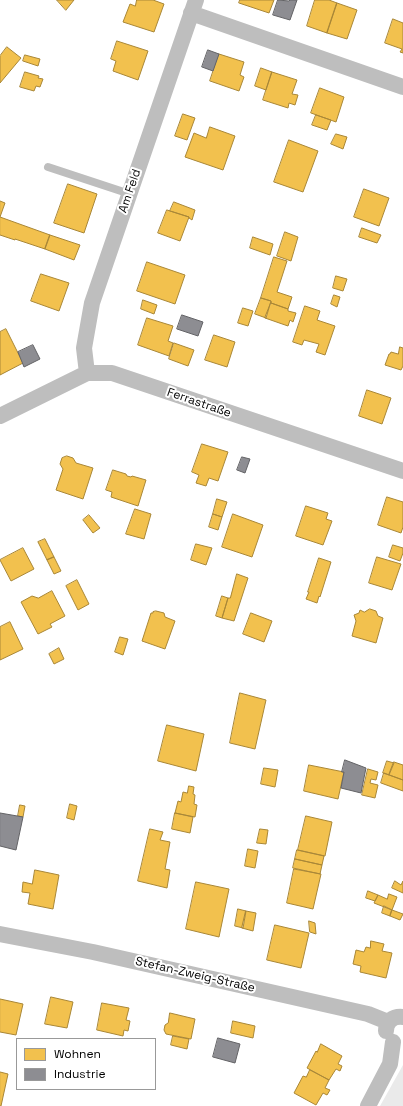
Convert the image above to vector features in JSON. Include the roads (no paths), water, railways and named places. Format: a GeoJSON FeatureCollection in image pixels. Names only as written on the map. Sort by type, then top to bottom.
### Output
{"type":"FeatureCollection","features":[{"type":"Feature","properties":{"kind":"street","name":"Am Feld"},"geometry":{"type":"LineString","coordinates":[[87,373],[84,348],[92,303],[194,6],[403,87]]}},
{"type":"Feature","properties":{"kind":"street","name":"Ferrastraße"},"geometry":{"type":"LineString","coordinates":[[0,416],[87,373],[112,373],[403,471]]}},
{"type":"Feature","properties":{"kind":"street","name":"Stefan-Zweig-Straße"},"geometry":{"type":"LineString","coordinates":[[0,934],[100,954],[368,1014],[388,1022]]}},
{"type":"Feature","properties":{"kind":"street"},"geometry":{"type":"LineString","coordinates":[[368,1106],[390,1064],[398,1043],[388,1037],[386,1033],[388,1022],[398,1016],[403,1017]]}},
{"type":"Feature","properties":{"kind":"lane"},"geometry":{"type":"LineString","coordinates":[[48,167],[130,194]]}}]}
